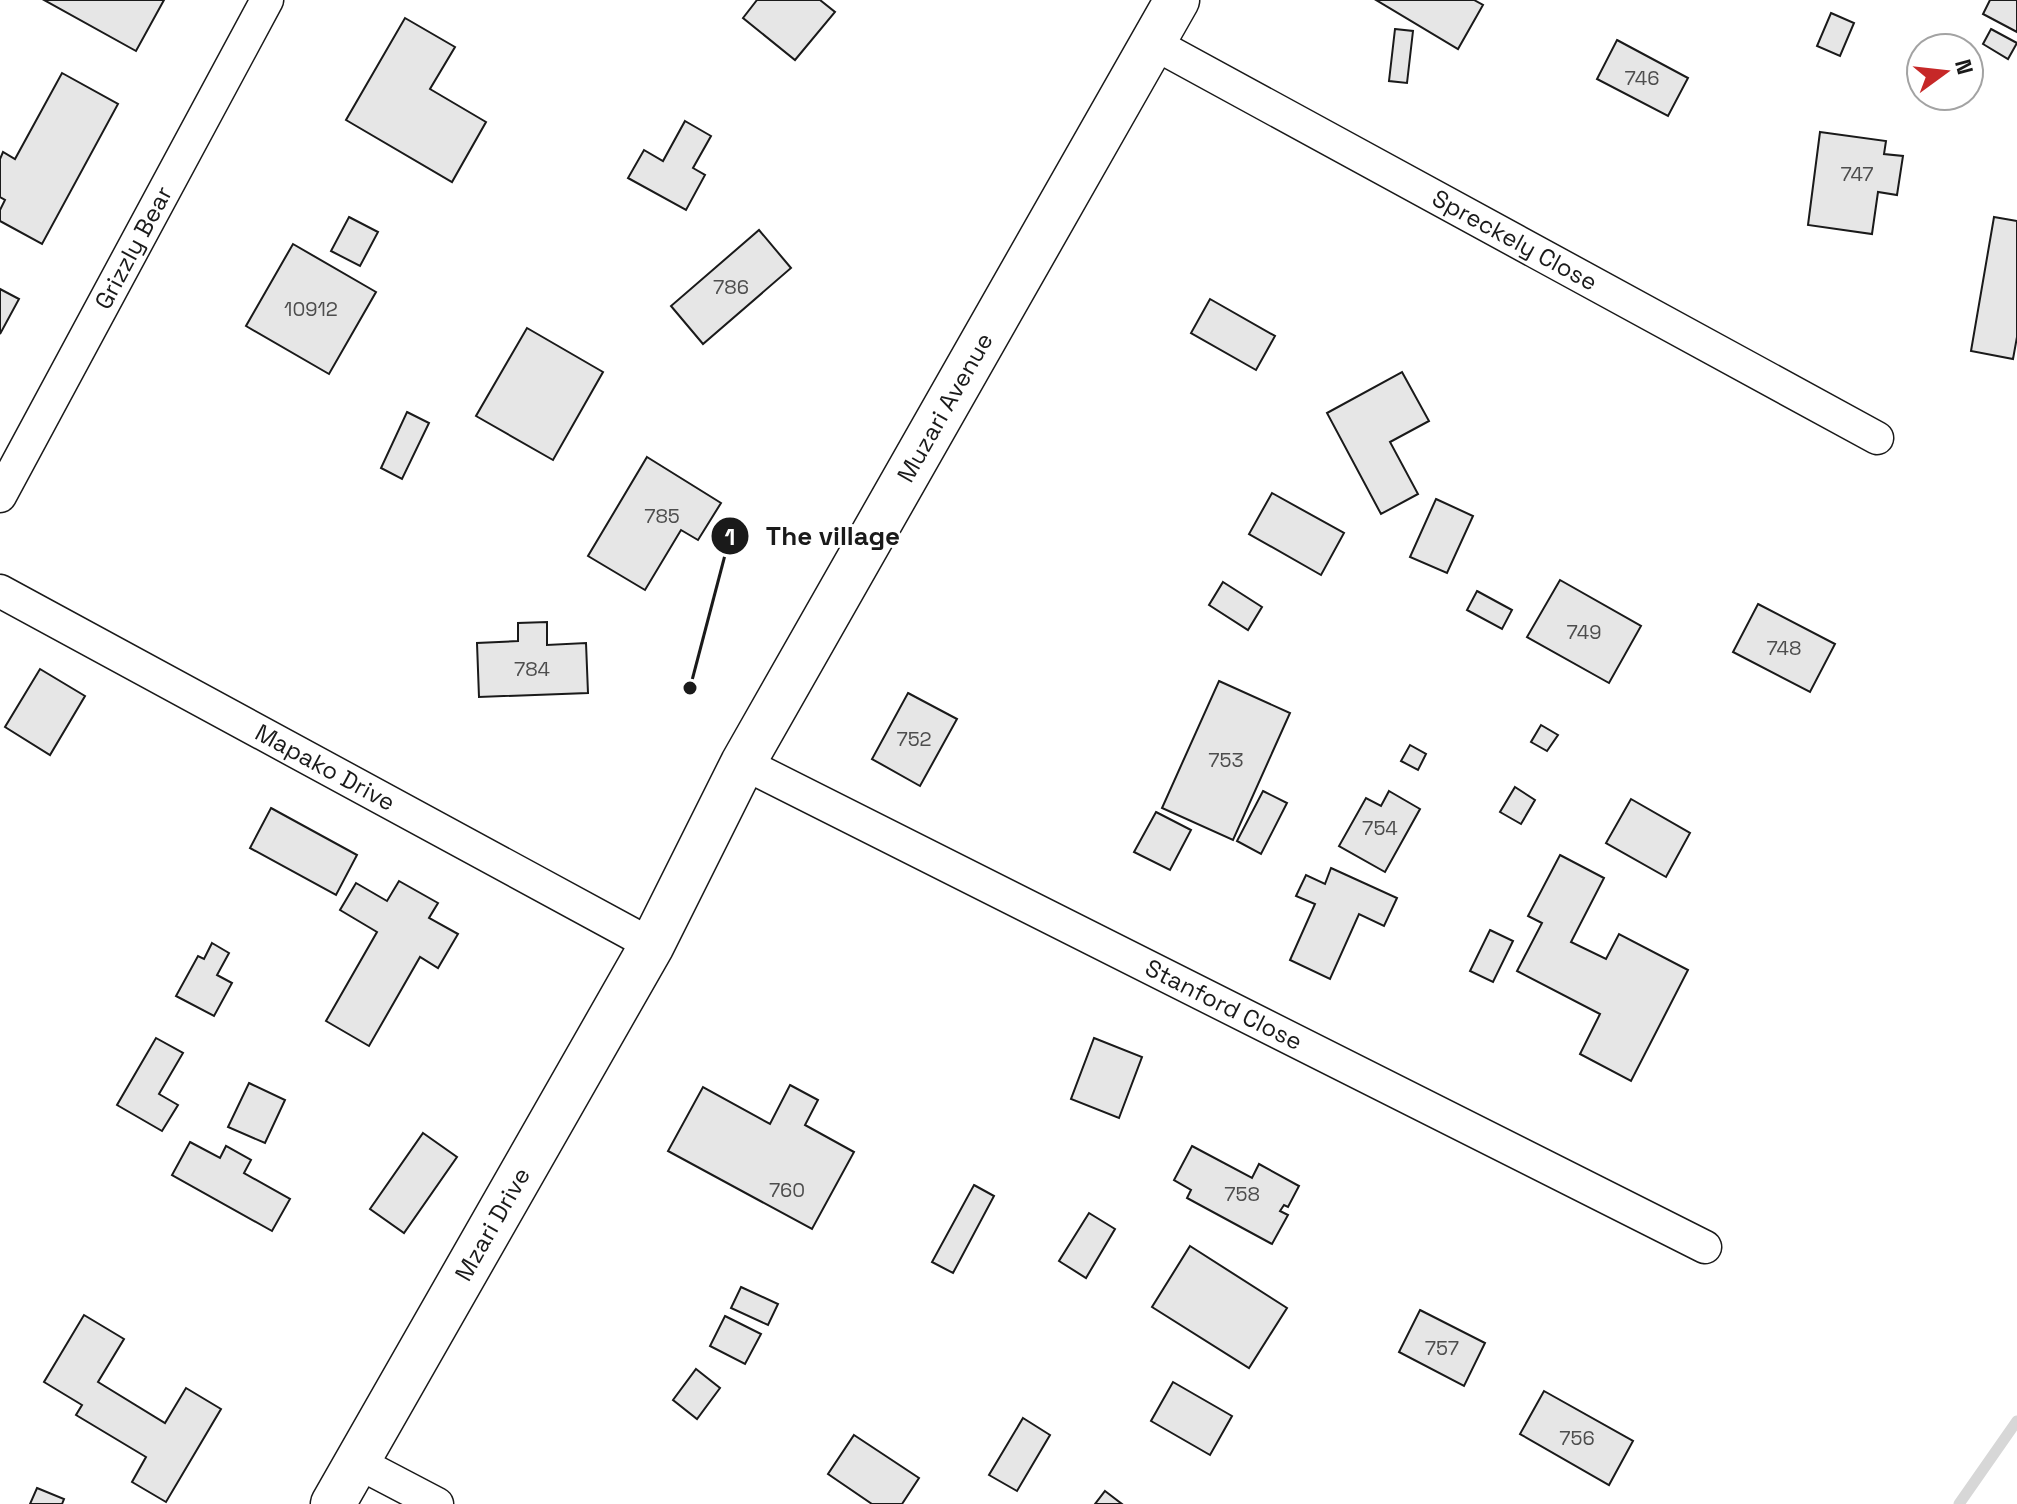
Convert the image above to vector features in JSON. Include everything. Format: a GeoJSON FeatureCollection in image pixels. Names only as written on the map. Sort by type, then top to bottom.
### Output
{"type":"FeatureCollection","features":[{"type":"Feature","properties":{"kind":"street","name":"Grizzly Bear"},"geometry":{"type":"LineString","coordinates":[[0,496],[267,0]]}},
{"type":"Feature","properties":{"kind":"street","name":"Muzari Avenue"},"geometry":{"type":"LineString","coordinates":[[652,945],[743,763],[1177,0]]}},
{"type":"Feature","properties":{"kind":"street","name":"Spreckely Close"},"geometry":{"type":"LineString","coordinates":[[1153,43],[1877,438]]}},
{"type":"Feature","properties":{"kind":"street","name":"Mapako Drive"},"geometry":{"type":"LineString","coordinates":[[0,591],[652,945]]}},
{"type":"Feature","properties":{"kind":"street","name":"Stanford Close"},"geometry":{"type":"LineString","coordinates":[[743,763],[1705,1247]]}},
{"type":"Feature","properties":{"kind":"street","name":"Mzari Drive"},"geometry":{"type":"LineString","coordinates":[[333,1504],[652,945]]}},
{"type":"Feature","properties":{"kind":"street"},"geometry":{"type":"LineString","coordinates":[[355,1461],[437,1504]]}},
{"type":"Feature","properties":{"kind":"building"},"geometry":{"type":"Polygon","coordinates":[[[44,0],[164,0],[136,51],[44,0]]]}},
{"type":"Feature","properties":{"kind":"building"},"geometry":{"type":"Polygon","coordinates":[[[757,0],[820,0],[835,12],[795,60],[743,18],[757,0]]]}},
{"type":"Feature","properties":{"kind":"building"},"geometry":{"type":"Polygon","coordinates":[[[1376,0],[1474,0],[1483,5],[1458,49],[1376,0]]]}},
{"type":"Feature","properties":{"kind":"building"},"geometry":{"type":"Polygon","coordinates":[[[1990,0],[2017,0],[2017,32],[1983,14],[1990,0]]]}},
{"type":"Feature","properties":{"kind":"building"},"geometry":{"type":"Polygon","coordinates":[[[1831,13],[1854,23],[1840,56],[1817,46],[1831,13]]]}},
{"type":"Feature","properties":{"kind":"building"},"geometry":{"type":"Polygon","coordinates":[[[405,18],[455,47],[430,89],[486,122],[452,182],[346,120],[405,18]]]}},
{"type":"Feature","properties":{"kind":"building"},"geometry":{"type":"Polygon","coordinates":[[[1395,29],[1413,31],[1407,83],[1389,81],[1395,29]]]}},
{"type":"Feature","properties":{"kind":"building"},"geometry":{"type":"Polygon","coordinates":[[[1991,29],[2017,43],[2008,59],[1985,45],[1991,29]]]}},
{"type":"Feature","properties":{"kind":"building"},"geometry":{"type":"Polygon","coordinates":[[[1617,40],[1688,78],[1668,116],[1597,79],[1617,40]]]}},
{"type":"Feature","properties":{"kind":"building"},"geometry":{"type":"Polygon","coordinates":[[[62,73],[118,104],[42,244],[0,221],[0,210],[5,200],[0,197],[0,159],[3,152],[15,159],[62,73]]]}},
{"type":"Feature","properties":{"kind":"building"},"geometry":{"type":"Polygon","coordinates":[[[685,121],[711,136],[693,168],[705,175],[686,210],[628,178],[644,150],[663,161],[685,121]]]}},
{"type":"Feature","properties":{"kind":"building"},"geometry":{"type":"Polygon","coordinates":[[[1820,132],[1886,141],[1884,154],[1903,156],[1897,195],[1878,192],[1872,234],[1808,225],[1820,132]]]}},
{"type":"Feature","properties":{"kind":"building"},"geometry":{"type":"Polygon","coordinates":[[[349,217],[378,232],[360,266],[331,251],[349,217]]]}},
{"type":"Feature","properties":{"kind":"building"},"geometry":{"type":"Polygon","coordinates":[[[1994,217],[2017,221],[2017,337],[2013,359],[1971,351],[1994,217]]]}},
{"type":"Feature","properties":{"kind":"building"},"geometry":{"type":"Polygon","coordinates":[[[759,230],[791,268],[703,344],[671,306],[759,230]]]}},
{"type":"Feature","properties":{"kind":"building"},"geometry":{"type":"Polygon","coordinates":[[[293,244],[376,292],[329,374],[246,326],[293,244]]]}},
{"type":"Feature","properties":{"kind":"building"},"geometry":{"type":"Polygon","coordinates":[[[0,289],[19,299],[0,334],[0,289]]]}},
{"type":"Feature","properties":{"kind":"building"},"geometry":{"type":"Polygon","coordinates":[[[1210,299],[1275,336],[1256,370],[1191,333],[1210,299]]]}},
{"type":"Feature","properties":{"kind":"building"},"geometry":{"type":"Polygon","coordinates":[[[527,328],[603,372],[553,460],[476,416],[527,328]]]}},
{"type":"Feature","properties":{"kind":"building"},"geometry":{"type":"Polygon","coordinates":[[[1402,372],[1429,421],[1390,442],[1418,494],[1381,514],[1327,413],[1402,372]]]}},
{"type":"Feature","properties":{"kind":"building"},"geometry":{"type":"Polygon","coordinates":[[[407,412],[429,423],[402,479],[381,468],[407,412]]]}},
{"type":"Feature","properties":{"kind":"building"},"geometry":{"type":"Polygon","coordinates":[[[647,457],[721,503],[698,540],[681,530],[645,590],[588,556],[647,457]]]}},
{"type":"Feature","properties":{"kind":"building"},"geometry":{"type":"Polygon","coordinates":[[[1272,493],[1344,533],[1321,575],[1249,534],[1272,493]]]}},
{"type":"Feature","properties":{"kind":"building"},"geometry":{"type":"Polygon","coordinates":[[[1436,499],[1473,516],[1447,573],[1410,557],[1436,499]]]}},
{"type":"Feature","properties":{"kind":"building"},"geometry":{"type":"Polygon","coordinates":[[[1560,580],[1641,626],[1609,683],[1527,637],[1560,580]]]}},
{"type":"Feature","properties":{"kind":"building"},"geometry":{"type":"Polygon","coordinates":[[[1223,582],[1262,607],[1248,630],[1209,605],[1223,582]]]}},
{"type":"Feature","properties":{"kind":"building"},"geometry":{"type":"Polygon","coordinates":[[[1477,591],[1512,610],[1502,629],[1467,610],[1477,591]]]}},
{"type":"Feature","properties":{"kind":"building"},"geometry":{"type":"Polygon","coordinates":[[[1758,604],[1835,644],[1810,692],[1733,652],[1758,604]]]}},
{"type":"Feature","properties":{"kind":"building"},"geometry":{"type":"Polygon","coordinates":[[[547,622],[547,645],[586,643],[588,693],[479,697],[477,643],[518,641],[518,623],[547,622]]]}},
{"type":"Feature","properties":{"kind":"building"},"geometry":{"type":"Polygon","coordinates":[[[40,669],[85,696],[50,755],[5,727],[40,669]]]}},
{"type":"Feature","properties":{"kind":"building"},"geometry":{"type":"Polygon","coordinates":[[[1219,681],[1290,713],[1233,840],[1162,808],[1219,681]]]}},
{"type":"Feature","properties":{"kind":"building"},"geometry":{"type":"Polygon","coordinates":[[[908,693],[957,719],[920,786],[872,759],[908,693]]]}},
{"type":"Feature","properties":{"kind":"building"},"geometry":{"type":"Polygon","coordinates":[[[1541,725],[1558,735],[1547,751],[1531,742],[1541,725]]]}},
{"type":"Feature","properties":{"kind":"building"},"geometry":{"type":"Polygon","coordinates":[[[1410,745],[1426,754],[1418,770],[1401,761],[1410,745]]]}},
{"type":"Feature","properties":{"kind":"building"},"geometry":{"type":"Polygon","coordinates":[[[1515,787],[1535,800],[1521,824],[1500,812],[1515,787]]]}},
{"type":"Feature","properties":{"kind":"building"},"geometry":{"type":"Polygon","coordinates":[[[1263,791],[1287,803],[1261,854],[1237,841],[1263,791]]]}},
{"type":"Feature","properties":{"kind":"building"},"geometry":{"type":"Polygon","coordinates":[[[1389,791],[1420,809],[1385,872],[1339,846],[1366,798],[1381,806],[1389,791]]]}},
{"type":"Feature","properties":{"kind":"building"},"geometry":{"type":"Polygon","coordinates":[[[1631,799],[1690,833],[1666,877],[1606,843],[1631,799]]]}},
{"type":"Feature","properties":{"kind":"building"},"geometry":{"type":"Polygon","coordinates":[[[271,808],[357,855],[336,895],[250,848],[271,808]]]}},
{"type":"Feature","properties":{"kind":"building"},"geometry":{"type":"Polygon","coordinates":[[[1156,812],[1191,830],[1170,870],[1134,852],[1156,812]]]}},
{"type":"Feature","properties":{"kind":"building"},"geometry":{"type":"Polygon","coordinates":[[[1560,855],[1604,878],[1571,942],[1606,959],[1619,934],[1688,970],[1631,1081],[1580,1054],[1600,1014],[1517,971],[1542,923],[1528,916],[1560,855]]]}},
{"type":"Feature","properties":{"kind":"building"},"geometry":{"type":"Polygon","coordinates":[[[1331,868],[1397,898],[1384,926],[1359,914],[1330,979],[1290,960],[1315,904],[1296,896],[1306,875],[1325,884],[1331,868]]]}},
{"type":"Feature","properties":{"kind":"building"},"geometry":{"type":"Polygon","coordinates":[[[399,881],[438,903],[429,918],[458,934],[438,968],[420,957],[369,1046],[326,1021],[377,932],[340,910],[356,883],[387,901],[399,881]]]}},
{"type":"Feature","properties":{"kind":"building"},"geometry":{"type":"Polygon","coordinates":[[[1490,930],[1513,941],[1493,982],[1470,971],[1490,930]]]}},
{"type":"Feature","properties":{"kind":"building"},"geometry":{"type":"Polygon","coordinates":[[[212,943],[229,953],[217,975],[232,983],[214,1016],[176,996],[198,956],[204,959],[212,943]]]}},
{"type":"Feature","properties":{"kind":"building"},"geometry":{"type":"Polygon","coordinates":[[[156,1038],[183,1053],[159,1094],[178,1105],[162,1131],[117,1105],[156,1038]]]}},
{"type":"Feature","properties":{"kind":"building"},"geometry":{"type":"Polygon","coordinates":[[[1094,1038],[1142,1057],[1119,1118],[1071,1099],[1094,1038]]]}},
{"type":"Feature","properties":{"kind":"building"},"geometry":{"type":"Polygon","coordinates":[[[249,1083],[285,1100],[265,1143],[228,1127],[249,1083]]]}},
{"type":"Feature","properties":{"kind":"building"},"geometry":{"type":"Polygon","coordinates":[[[790,1085],[818,1100],[805,1125],[854,1152],[812,1229],[668,1151],[703,1087],[770,1124],[790,1085]]]}},
{"type":"Feature","properties":{"kind":"building"},"geometry":{"type":"Polygon","coordinates":[[[423,1133],[457,1157],[404,1233],[370,1209],[423,1133]]]}},
{"type":"Feature","properties":{"kind":"building"},"geometry":{"type":"Polygon","coordinates":[[[190,1142],[220,1158],[226,1146],[251,1160],[244,1173],[290,1199],[272,1231],[172,1175],[190,1142]]]}},
{"type":"Feature","properties":{"kind":"building"},"geometry":{"type":"Polygon","coordinates":[[[1192,1146],[1252,1178],[1259,1164],[1299,1186],[1288,1207],[1284,1205],[1280,1211],[1288,1215],[1272,1244],[1187,1198],[1191,1190],[1174,1180],[1192,1146]]]}},
{"type":"Feature","properties":{"kind":"building"},"geometry":{"type":"Polygon","coordinates":[[[974,1185],[994,1196],[953,1273],[932,1262],[974,1185]]]}},
{"type":"Feature","properties":{"kind":"building"},"geometry":{"type":"Polygon","coordinates":[[[1089,1213],[1115,1229],[1086,1278],[1059,1261],[1089,1213]]]}},
{"type":"Feature","properties":{"kind":"building"},"geometry":{"type":"Polygon","coordinates":[[[1190,1246],[1287,1308],[1249,1368],[1152,1307],[1190,1246]]]}},
{"type":"Feature","properties":{"kind":"building"},"geometry":{"type":"Polygon","coordinates":[[[741,1287],[778,1304],[768,1325],[731,1308],[741,1287]]]}},
{"type":"Feature","properties":{"kind":"building"},"geometry":{"type":"Polygon","coordinates":[[[1420,1310],[1485,1343],[1464,1386],[1399,1352],[1420,1310]]]}},
{"type":"Feature","properties":{"kind":"building"},"geometry":{"type":"Polygon","coordinates":[[[84,1315],[124,1339],[98,1382],[165,1423],[186,1388],[221,1409],[166,1502],[132,1482],[146,1457],[76,1415],[82,1405],[44,1382],[84,1315]]]}},
{"type":"Feature","properties":{"kind":"building"},"geometry":{"type":"Polygon","coordinates":[[[725,1316],[761,1334],[745,1364],[710,1346],[725,1316]]]}},
{"type":"Feature","properties":{"kind":"building"},"geometry":{"type":"Polygon","coordinates":[[[696,1369],[720,1388],[697,1419],[673,1400],[696,1369]]]}},
{"type":"Feature","properties":{"kind":"building"},"geometry":{"type":"Polygon","coordinates":[[[1173,1382],[1232,1416],[1210,1455],[1151,1421],[1173,1382]]]}},
{"type":"Feature","properties":{"kind":"building"},"geometry":{"type":"Polygon","coordinates":[[[1544,1391],[1633,1441],[1609,1485],[1520,1434],[1544,1391]]]}},
{"type":"Feature","properties":{"kind":"building"},"geometry":{"type":"Polygon","coordinates":[[[1023,1418],[1050,1435],[1017,1491],[989,1475],[1023,1418]]]}},
{"type":"Feature","properties":{"kind":"building"},"geometry":{"type":"Polygon","coordinates":[[[854,1435],[919,1478],[902,1504],[872,1504],[828,1474],[854,1435]]]}},
{"type":"Feature","properties":{"kind":"building"},"geometry":{"type":"Polygon","coordinates":[[[37,1488],[64,1499],[62,1504],[30,1504],[37,1488]]]}},
{"type":"Feature","properties":{"kind":"building"},"geometry":{"type":"Polygon","coordinates":[[[1105,1491],[1122,1504],[1095,1504],[1105,1491]]]}},
{"type":"Feature","properties":{"kind":"waterway"},"geometry":{"type":"LineString","coordinates":[[1959,1504],[2017,1421]]}},
{"type":"Feature","properties":{"kind":"place","name":"The village"},"geometry":{"type":"Point","coordinates":[690,688]}}]}
